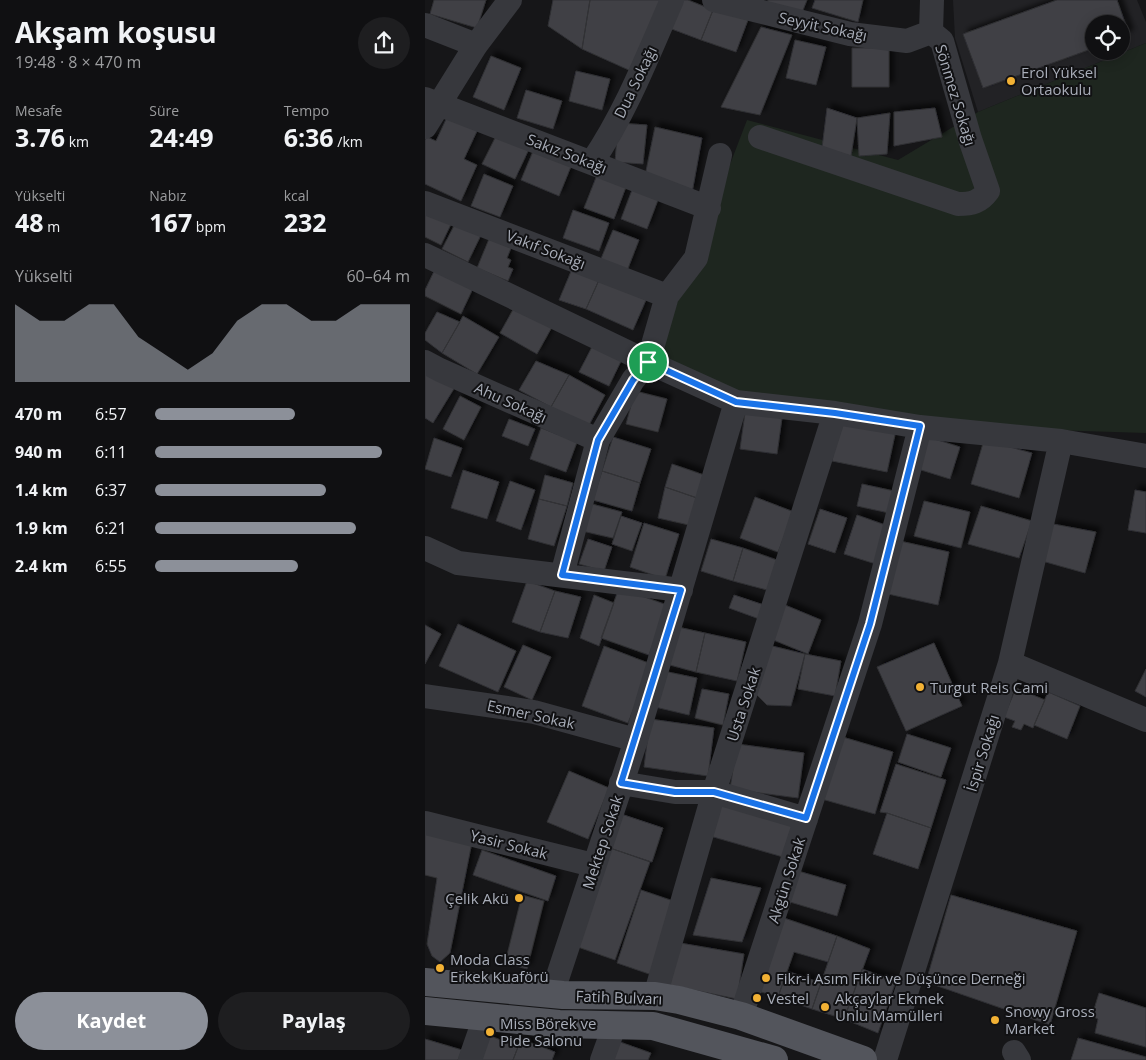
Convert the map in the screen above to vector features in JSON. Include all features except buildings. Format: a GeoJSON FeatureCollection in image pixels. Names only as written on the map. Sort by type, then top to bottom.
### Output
{"type":"FeatureCollection","features":[{"type":"Feature","properties":{"kind":"main road","name":"Fatih Bulvarı"},"geometry":{"type":"LineString","coordinates":[[425,982],[552,994],[655,996],[679,1000],[741,1016],[863,1060]]}},
{"type":"Feature","properties":{"kind":"main road","name":"Fatih Bulvarı"},"geometry":{"type":"LineString","coordinates":[[425,1011],[559,1024],[653,1026],[744,1056],[774,1060]]}},
{"type":"Feature","properties":{"kind":"street"},"geometry":{"type":"LineString","coordinates":[[425,127],[432,101],[510,0]]}},
{"type":"Feature","properties":{"kind":"street","name":"Dua Sokağı"},"geometry":{"type":"LineString","coordinates":[[592,162],[605,144],[639,76],[673,0]]}},
{"type":"Feature","properties":{"kind":"street","name":"Seyyit Sokağı"},"geometry":{"type":"LineString","coordinates":[[715,0],[850,34],[907,41],[931,32]]}},
{"type":"Feature","properties":{"kind":"street","name":"Sönmez Sokağı"},"geometry":{"type":"LineString","coordinates":[[760,137],[959,204],[973,204],[979,201],[988,191],[970,139],[942,41],[931,32],[932,0]]}},
{"type":"Feature","properties":{"kind":"street"},"geometry":{"type":"LineString","coordinates":[[425,26],[476,45]]}},
{"type":"Feature","properties":{"kind":"street","name":"Sakız Sokağı"},"geometry":{"type":"LineString","coordinates":[[432,101],[709,208]]}},
{"type":"Feature","properties":{"kind":"street"},"geometry":{"type":"LineString","coordinates":[[562,575],[598,440],[633,380],[648,362],[667,296],[696,258],[720,155]]}},
{"type":"Feature","properties":{"kind":"street","name":"Vakıf Sokağı"},"geometry":{"type":"LineString","coordinates":[[425,203],[667,296]]}},
{"type":"Feature","properties":{"kind":"street"},"geometry":{"type":"LineString","coordinates":[[425,255],[736,402],[835,413],[920,426],[1061,441],[1146,456]]}},
{"type":"Feature","properties":{"kind":"street","name":"Ahu Sokağı"},"geometry":{"type":"LineString","coordinates":[[425,362],[598,440]]}},
{"type":"Feature","properties":{"kind":"street","name":"Mektep Sokak"},"geometry":{"type":"LineString","coordinates":[[552,994],[593,865],[636,740],[736,402]]}},
{"type":"Feature","properties":{"kind":"street","name":"Usta Sokak"},"geometry":{"type":"LineString","coordinates":[[655,996],[714,792],[835,413]]}},
{"type":"Feature","properties":{"kind":"street","name":"Akgün Sokak"},"geometry":{"type":"LineString","coordinates":[[741,1016],[870,624],[920,426]]}},
{"type":"Feature","properties":{"kind":"street","name":"İspir Sokağı"},"geometry":{"type":"LineString","coordinates":[[885,1060],[1010,663],[1061,441]]}},
{"type":"Feature","properties":{"kind":"street"},"geometry":{"type":"LineString","coordinates":[[425,548],[458,562],[681,590]]}},
{"type":"Feature","properties":{"kind":"street"},"geometry":{"type":"LineString","coordinates":[[1010,663],[1146,720]]}},
{"type":"Feature","properties":{"kind":"street","name":"Esmer Sokak"},"geometry":{"type":"LineString","coordinates":[[425,696],[534,712],[636,740]]}},
{"type":"Feature","properties":{"kind":"street"},"geometry":{"type":"LineString","coordinates":[[621,783],[675,792],[714,792],[806,818]]}},
{"type":"Feature","properties":{"kind":"street","name":"Yasir Sokak"},"geometry":{"type":"LineString","coordinates":[[425,823],[593,865]]}},
{"type":"Feature","properties":{"kind":"street"},"geometry":{"type":"LineString","coordinates":[[470,1060],[485,1017]]}},
{"type":"Feature","properties":{"kind":"street"},"geometry":{"type":"LineString","coordinates":[[601,1060],[615,1024]]}},
{"type":"Feature","properties":{"kind":"shaded area","name":"Erol Yüksel Ortaokulu"},"geometry":{"type":"Polygon","coordinates":[[[953,0],[1137,0],[1146,22],[1146,43],[1130,50],[1130,15],[1085,15],[1085,60],[1105,60],[978,112],[955,38],[953,0]]]}},
{"type":"Feature","properties":{"kind":"shaded area"},"geometry":{"type":"Polygon","coordinates":[[[1146,43],[1146,433],[1018,429],[757,400],[656,358],[747,120],[898,160],[978,112],[1105,60],[1130,60],[1130,50],[1146,43]]]}},
{"type":"Feature","properties":{"kind":"place","name":"Erol Yüksel Ortaokulu"},"geometry":{"type":"Point","coordinates":[1011,81]}},
{"type":"Feature","properties":{"kind":"place","name":"Turgut Reis Cami"},"geometry":{"type":"Point","coordinates":[920,687]}},
{"type":"Feature","properties":{"kind":"place","name":"Çelik Akü"},"geometry":{"type":"Point","coordinates":[519,898]}},
{"type":"Feature","properties":{"kind":"place","name":"Moda Class Erkek Kuaförü"},"geometry":{"type":"Point","coordinates":[440,968]}},
{"type":"Feature","properties":{"kind":"place","name":"Fikr-i Asım Fikir ve Düşünce Derneği"},"geometry":{"type":"Point","coordinates":[766,978]}},
{"type":"Feature","properties":{"kind":"place","name":"Vestel"},"geometry":{"type":"Point","coordinates":[757,998]}},
{"type":"Feature","properties":{"kind":"place","name":"Akçaylar Ekmek Unlu Mamülleri"},"geometry":{"type":"Point","coordinates":[825,1007]}},
{"type":"Feature","properties":{"kind":"place","name":"Snowy Gross Market"},"geometry":{"type":"Point","coordinates":[995,1020]}},
{"type":"Feature","properties":{"kind":"place","name":"Miss Börek ve Pide Salonu"},"geometry":{"type":"Point","coordinates":[490,1032]}},
{"type":"Feature","properties":{"kind":"route"},"geometry":{"type":"LineString","coordinates":[[648,362],[736,402],[835,413],[920,426],[870,624],[806,818],[714,792],[675,792],[621,783],[636,740],[681,590],[562,575],[598,440],[633,380],[648,362]]}}]}
